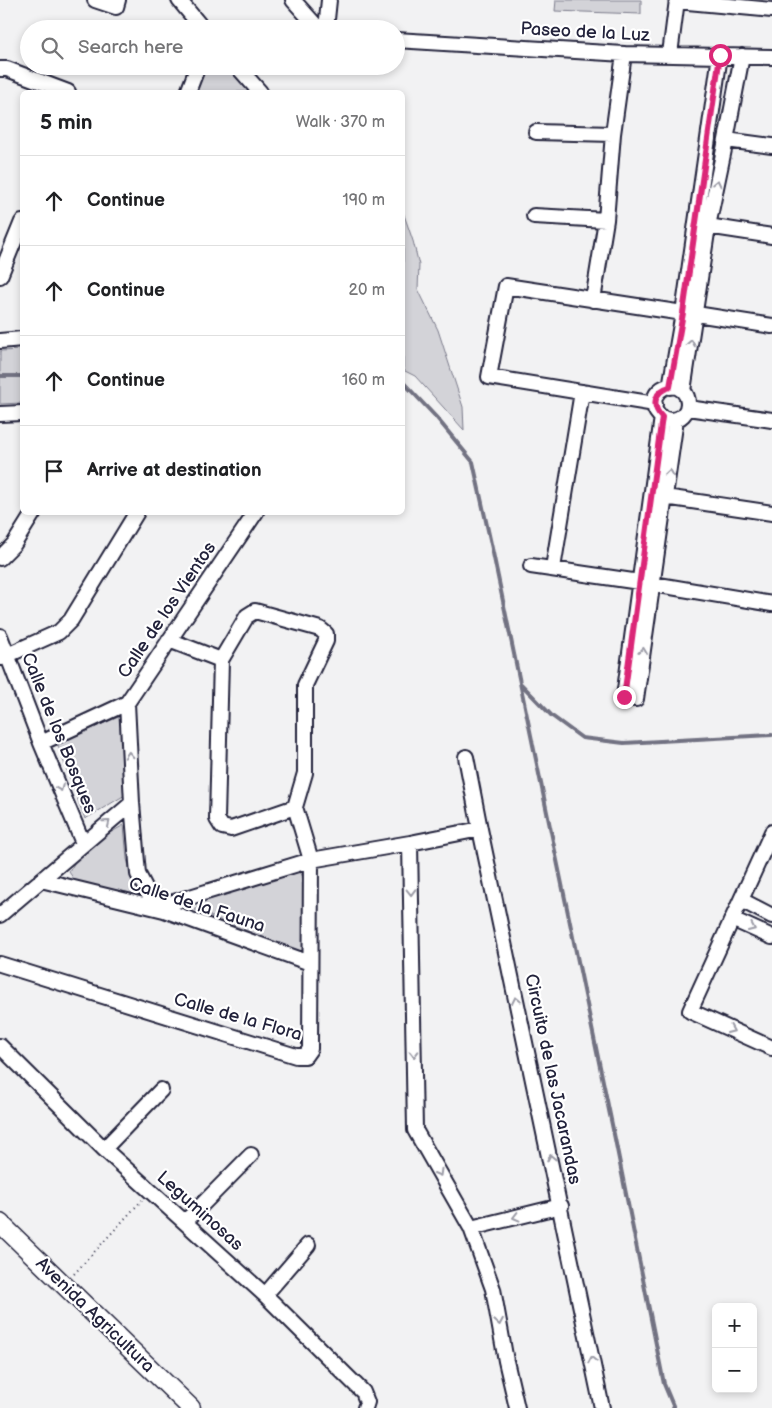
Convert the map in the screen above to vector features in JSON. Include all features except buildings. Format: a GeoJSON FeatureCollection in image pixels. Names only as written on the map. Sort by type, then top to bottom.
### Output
{"type":"FeatureCollection","features":[{"type":"Feature","properties":{"kind":"street"},"geometry":{"type":"LineString","coordinates":[[95,0],[116,7],[118,0]]}},
{"type":"Feature","properties":{"kind":"street"},"geometry":{"type":"LineString","coordinates":[[179,0],[196,20]]}},
{"type":"Feature","properties":{"kind":"street"},"geometry":{"type":"LineString","coordinates":[[293,0],[311,20]]}},
{"type":"Feature","properties":{"kind":"street"},"geometry":{"type":"LineString","coordinates":[[327,20],[329,0]]}},
{"type":"Feature","properties":{"kind":"street"},"geometry":{"type":"LineString","coordinates":[[670,54],[677,1],[772,10]]}},
{"type":"Feature","properties":{"kind":"street","name":"Paseo de la Luz"},"geometry":{"type":"LineString","coordinates":[[405,41],[624,54],[772,57]]}},
{"type":"Feature","properties":{"kind":"street"},"geometry":{"type":"LineString","coordinates":[[593,300],[606,220],[613,134],[624,54]]}},
{"type":"Feature","properties":{"kind":"street"},"geometry":{"type":"LineString","coordinates":[[676,389],[702,225],[720,55]]}},
{"type":"Feature","properties":{"kind":"street"},"geometry":{"type":"LineString","coordinates":[[702,225],[726,140],[742,56]]}},
{"type":"Feature","properties":{"kind":"street"},"geometry":{"type":"LineString","coordinates":[[742,56],[748,62],[772,63]]}},
{"type":"Feature","properties":{"kind":"street"},"geometry":{"type":"LineString","coordinates":[[0,69],[7,69],[20,74]]}},
{"type":"Feature","properties":{"kind":"street"},"geometry":{"type":"LineString","coordinates":[[23,75],[63,90]]}},
{"type":"Feature","properties":{"kind":"street"},"geometry":{"type":"LineString","coordinates":[[189,90],[195,75]]}},
{"type":"Feature","properties":{"kind":"street"},"geometry":{"type":"LineString","coordinates":[[245,75],[258,90]]}},
{"type":"Feature","properties":{"kind":"street"},"geometry":{"type":"LineString","coordinates":[[536,132],[613,134]]}},
{"type":"Feature","properties":{"kind":"street"},"geometry":{"type":"LineString","coordinates":[[726,140],[772,146]]}},
{"type":"Feature","properties":{"kind":"street"},"geometry":{"type":"LineString","coordinates":[[534,216],[606,220]]}},
{"type":"Feature","properties":{"kind":"street"},"geometry":{"type":"LineString","coordinates":[[702,225],[772,236]]}},
{"type":"Feature","properties":{"kind":"street"},"geometry":{"type":"LineString","coordinates":[[0,276],[20,227]]}},
{"type":"Feature","properties":{"kind":"street"},"geometry":{"type":"LineString","coordinates":[[655,404],[489,377],[506,286],[772,326]]}},
{"type":"Feature","properties":{"kind":"street"},"geometry":{"type":"LineString","coordinates":[[0,341],[20,339]]}},
{"type":"Feature","properties":{"kind":"street"},"geometry":{"type":"LineString","coordinates":[[676,389],[688,402],[688,408],[685,413],[676,419],[669,420],[658,414],[655,404],[657,395],[660,391],[676,389]]}},
{"type":"Feature","properties":{"kind":"street"},"geometry":{"type":"LineString","coordinates":[[553,568],[582,392]]}},
{"type":"Feature","properties":{"kind":"street"},"geometry":{"type":"LineString","coordinates":[[688,408],[772,420]]}},
{"type":"Feature","properties":{"kind":"street"},"geometry":{"type":"LineString","coordinates":[[0,414],[20,413]]}},
{"type":"Feature","properties":{"kind":"street"},"geometry":{"type":"LineString","coordinates":[[662,417],[646,583],[636,699],[624,697],[646,583],[665,497],[676,419]]}},
{"type":"Feature","properties":{"kind":"street"},"geometry":{"type":"LineString","coordinates":[[665,497],[772,512]]}},
{"type":"Feature","properties":{"kind":"street"},"geometry":{"type":"LineString","coordinates":[[0,558],[14,544],[32,515]]}},
{"type":"Feature","properties":{"kind":"street"},"geometry":{"type":"LineString","coordinates":[[4,657],[59,632],[71,620],[135,515]]}},
{"type":"Feature","properties":{"kind":"street","name":"Calle de los Vientos"},"geometry":{"type":"LineString","coordinates":[[41,743],[127,703],[254,515]]}},
{"type":"Feature","properties":{"kind":"street"},"geometry":{"type":"LineString","coordinates":[[531,566],[772,604]]}},
{"type":"Feature","properties":{"kind":"street"},"geometry":{"type":"LineString","coordinates":[[255,611],[320,629],[326,634],[326,642],[305,685],[305,773],[294,807],[230,829],[222,827],[218,819],[221,660],[247,616],[255,611]]}},
{"type":"Feature","properties":{"kind":"street","name":"Calle de los Bosques"},"geometry":{"type":"LineString","coordinates":[[0,636],[4,657],[83,843]]}},
{"type":"Feature","properties":{"kind":"street"},"geometry":{"type":"LineString","coordinates":[[169,640],[221,660]]}},
{"type":"Feature","properties":{"kind":"street","name":"Calle de los Vientos"},"geometry":{"type":"LineString","coordinates":[[127,703],[138,874],[148,893],[165,907]]}},
{"type":"Feature","properties":{"kind":"street","name":"Circuito de las Jacarandas"},"geometry":{"type":"LineString","coordinates":[[466,757],[602,1408]]}},
{"type":"Feature","properties":{"kind":"street"},"geometry":{"type":"LineString","coordinates":[[0,915],[83,843],[132,804]]}},
{"type":"Feature","properties":{"kind":"street","name":"Calle de la Flora"},"geometry":{"type":"LineString","coordinates":[[0,964],[296,1056],[305,1056],[310,1049],[311,860],[294,807]]}},
{"type":"Feature","properties":{"kind":"street"},"geometry":{"type":"LineString","coordinates":[[165,907],[311,860],[480,829]]}},
{"type":"Feature","properties":{"kind":"street"},"geometry":{"type":"LineString","coordinates":[[772,832],[690,1011],[772,1048]]}},
{"type":"Feature","properties":{"kind":"street"},"geometry":{"type":"LineString","coordinates":[[410,843],[415,1130],[471,1228],[493,1289],[517,1408]]}},
{"type":"Feature","properties":{"kind":"street","name":"Calle de la Fauna"},"geometry":{"type":"LineString","coordinates":[[41,880],[165,907],[310,962]]}},
{"type":"Feature","properties":{"kind":"street"},"geometry":{"type":"LineString","coordinates":[[741,900],[772,916]]}},
{"type":"Feature","properties":{"kind":"street"},"geometry":{"type":"LineString","coordinates":[[732,919],[772,937]]}},
{"type":"Feature","properties":{"kind":"street","name":"Leguminosas"},"geometry":{"type":"LineString","coordinates":[[0,1046],[104,1149],[264,1294],[363,1392],[367,1402],[365,1408]]}},
{"type":"Feature","properties":{"kind":"street"},"geometry":{"type":"LineString","coordinates":[[104,1149],[161,1090]]}},
{"type":"Feature","properties":{"kind":"street"},"geometry":{"type":"LineString","coordinates":[[185,1222],[251,1154]]}},
{"type":"Feature","properties":{"kind":"street"},"geometry":{"type":"LineString","coordinates":[[471,1228],[561,1206]]}},
{"type":"Feature","properties":{"kind":"street","name":"Avenida Agricultura"},"geometry":{"type":"LineString","coordinates":[[0,1222],[191,1408]]}},
{"type":"Feature","properties":{"kind":"street"},"geometry":{"type":"LineString","coordinates":[[264,1294],[308,1245]]}},
{"type":"Feature","properties":{"kind":"path"},"geometry":{"type":"LineString","coordinates":[[64,1285],[150,1192]]}},
{"type":"Feature","properties":{"kind":"shaded area"},"geometry":{"type":"Polygon","coordinates":[[[556,0],[641,0],[641,14],[555,11],[556,0]]]}},
{"type":"Feature","properties":{"kind":"shaded area"},"geometry":{"type":"Polygon","coordinates":[[[201,75],[237,75],[249,90],[196,90],[201,75]]]}},
{"type":"Feature","properties":{"kind":"shaded area"},"geometry":{"type":"Polygon","coordinates":[[[405,218],[419,265],[418,289],[438,330],[463,407],[464,430],[415,376],[405,371],[405,218]]]}},
{"type":"Feature","properties":{"kind":"shaded area"},"geometry":{"type":"Polygon","coordinates":[[[20,350],[20,403],[0,404],[0,351],[20,350]]]}},
{"type":"Feature","properties":{"kind":"shaded area"},"geometry":{"type":"Polygon","coordinates":[[[121,716],[125,795],[85,819],[57,743],[121,716]]]}},
{"type":"Feature","properties":{"kind":"shaded area"},"geometry":{"type":"Polygon","coordinates":[[[124,825],[127,859],[136,894],[76,882],[69,872],[83,848],[124,825]]]}},
{"type":"Feature","properties":{"kind":"shaded area"},"geometry":{"type":"Polygon","coordinates":[[[299,870],[307,884],[304,954],[195,910],[201,902],[299,870]]]}},
{"type":"Feature","properties":{"kind":"waterway"},"geometry":{"type":"LineString","coordinates":[[0,376],[20,376]]}},
{"type":"Feature","properties":{"kind":"waterway"},"geometry":{"type":"LineString","coordinates":[[405,384],[436,417],[473,462],[615,1139],[664,1384],[674,1408]]}},
{"type":"Feature","properties":{"kind":"waterway"},"geometry":{"type":"LineString","coordinates":[[521,684],[552,716],[582,738],[624,743],[772,735]]}},
{"type":"Feature","properties":{"kind":"route"},"geometry":{"type":"LineString","coordinates":[[624,697],[662,417],[656,409],[655,399],[660,391],[670,387],[683,313],[720,55]]}}]}
